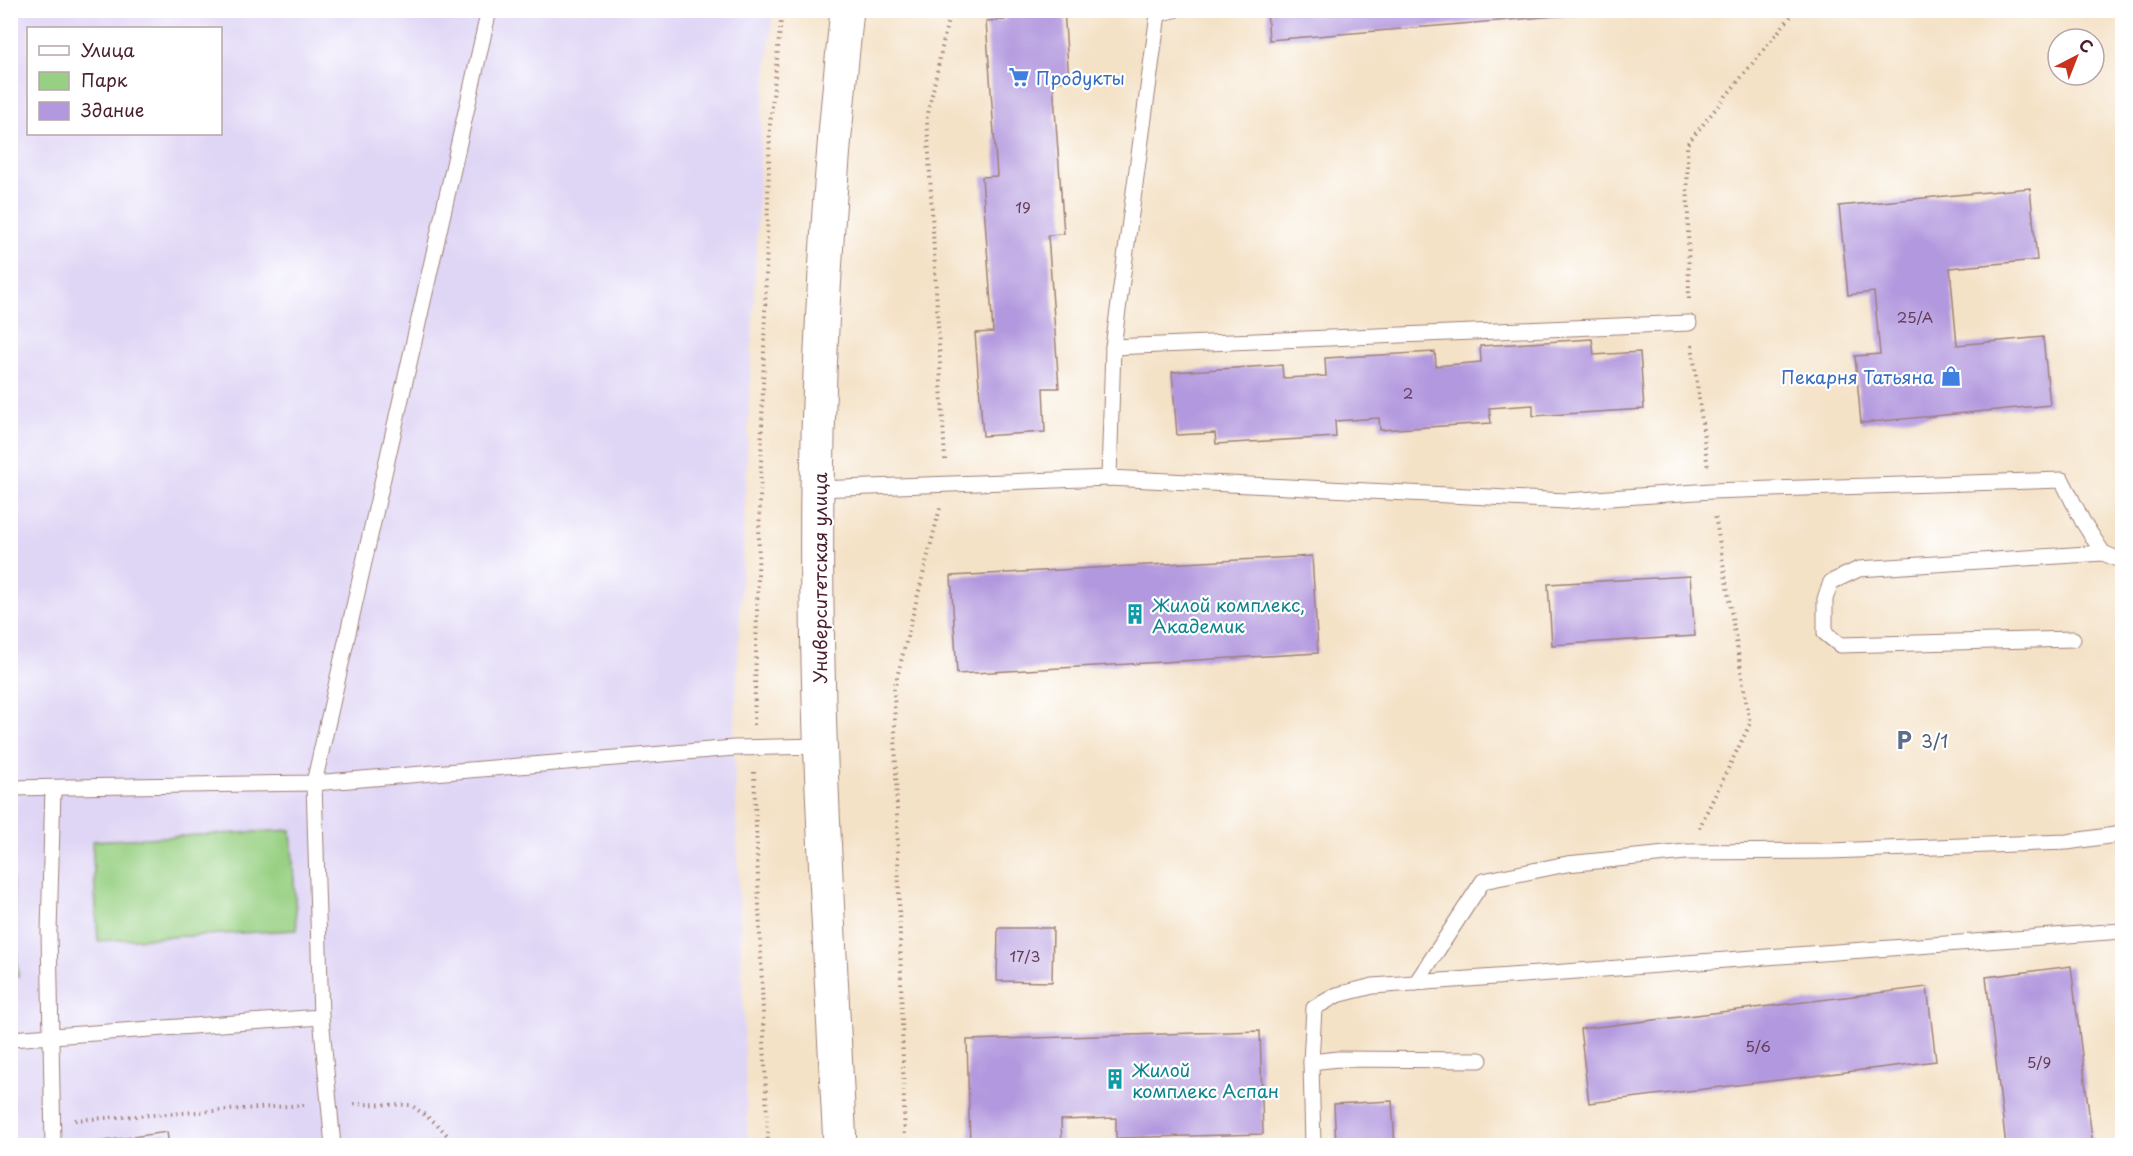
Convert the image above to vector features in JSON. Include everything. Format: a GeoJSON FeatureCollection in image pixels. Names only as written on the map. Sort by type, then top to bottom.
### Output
{"type":"FeatureCollection","features":[{"type":"Feature","properties":{"kind":"main road","name":"Университетская улица"},"geometry":{"type":"LineString","coordinates":[[840,1146],[820,746],[817,489],[830,168],[847,10]]}},
{"type":"Feature","properties":{"kind":"lane"},"geometry":{"type":"LineString","coordinates":[[333,1146],[321,1017],[314,783],[489,10]]}},
{"type":"Feature","properties":{"kind":"lane"},"geometry":{"type":"LineString","coordinates":[[1109,478],[1113,347],[1156,12],[1174,10]]}},
{"type":"Feature","properties":{"kind":"lane"},"geometry":{"type":"LineString","coordinates":[[1113,347],[1689,323]]}},
{"type":"Feature","properties":{"kind":"lane"},"geometry":{"type":"LineString","coordinates":[[817,489],[1109,478],[1566,501],[1711,491],[2062,480],[2083,522],[2103,554]]}},
{"type":"Feature","properties":{"kind":"lane"},"geometry":{"type":"LineString","coordinates":[[2073,639],[1840,645],[1825,633],[1824,599],[1831,582],[1859,569],[2103,554],[2122,561]]}},
{"type":"Feature","properties":{"kind":"lane"},"geometry":{"type":"LineString","coordinates":[[10,788],[314,783],[753,747],[820,746]]}},
{"type":"Feature","properties":{"kind":"lane"},"geometry":{"type":"LineString","coordinates":[[53,788],[49,932],[53,1146]]}},
{"type":"Feature","properties":{"kind":"lane"},"geometry":{"type":"LineString","coordinates":[[1416,983],[1483,881],[1567,864],[1686,852],[1830,851],[2067,842],[2122,834]]}},
{"type":"Feature","properties":{"kind":"lane"},"geometry":{"type":"LineString","coordinates":[[1313,1146],[1311,1062],[1314,1008],[1337,995],[1373,986],[2122,931]]}},
{"type":"Feature","properties":{"kind":"lane"},"geometry":{"type":"LineString","coordinates":[[10,1039],[321,1017]]}},
{"type":"Feature","properties":{"kind":"lane"},"geometry":{"type":"LineString","coordinates":[[1311,1062],[1338,1059],[1480,1060]]}},
{"type":"Feature","properties":{"kind":"path"},"geometry":{"type":"LineString","coordinates":[[768,1146],[753,747],[770,125],[782,10]]}},
{"type":"Feature","properties":{"kind":"path"},"geometry":{"type":"LineString","coordinates":[[905,1146],[894,689],[946,484],[927,118],[950,10]]}},
{"type":"Feature","properties":{"kind":"path"},"geometry":{"type":"LineString","coordinates":[[1686,852],[1750,724],[1711,491],[1689,323],[1687,144],[1796,10]]}},
{"type":"Feature","properties":{"kind":"path"},"geometry":{"type":"LineString","coordinates":[[53,1121],[329,1103],[411,1105],[437,1124],[457,1146]]}},
{"type":"Feature","properties":{"kind":"shaded area"},"geometry":{"type":"Polygon","coordinates":[[[10,11],[773,11],[762,118],[734,748],[748,1145],[11,1145],[10,11]]]}},
{"type":"Feature","properties":{"kind":"green space"},"geometry":{"type":"Polygon","coordinates":[[[291,830],[297,930],[98,941],[92,841],[291,830]]]}},
{"type":"Feature","properties":{"kind":"green space"},"geometry":{"type":"Polygon","coordinates":[[[12,877],[18,977],[11,977],[10,878],[12,877]]]}},
{"type":"Feature","properties":{"kind":"building"},"geometry":{"type":"Polygon","coordinates":[[[1004,10],[1064,10],[1069,81],[1053,82],[1064,234],[1048,235],[1059,388],[1043,388],[1045,432],[983,436],[975,333],[993,332],[982,177],[997,176],[986,21],[1005,20],[1004,10]]]}},
{"type":"Feature","properties":{"kind":"building"},"geometry":{"type":"Polygon","coordinates":[[[1267,10],[1604,10],[1604,12],[1269,40],[1267,10]]]}},
{"type":"Feature","properties":{"kind":"building"},"geometry":{"type":"Polygon","coordinates":[[[2030,188],[2037,260],[1950,268],[1957,345],[2043,337],[2050,405],[1861,423],[1855,356],[1880,354],[1874,292],[1848,295],[1839,206],[2030,188]]]}},
{"type":"Feature","properties":{"kind":"building"},"geometry":{"type":"Polygon","coordinates":[[[1592,339],[1594,355],[1640,352],[1644,409],[1533,416],[1533,405],[1489,408],[1491,423],[1380,430],[1379,418],[1335,421],[1336,437],[1216,444],[1215,433],[1177,435],[1172,372],[1282,365],[1283,378],[1326,376],[1325,358],[1435,352],[1436,366],[1481,362],[1480,346],[1592,339]]]}},
{"type":"Feature","properties":{"kind":"building","name":"Жилой комплекс, Академик"},"geometry":{"type":"Polygon","coordinates":[[[1312,556],[1318,653],[957,674],[951,576],[1312,556]]]}},
{"type":"Feature","properties":{"kind":"building"},"geometry":{"type":"Polygon","coordinates":[[[1690,576],[1695,636],[1552,645],[1548,584],[1690,576]]]}},
{"type":"Feature","properties":{"kind":"building"},"geometry":{"type":"Polygon","coordinates":[[[998,928],[1053,928],[1052,982],[997,981],[998,928]]]}},
{"type":"Feature","properties":{"kind":"building"},"geometry":{"type":"Polygon","coordinates":[[[2071,966],[2093,1146],[2006,1146],[1986,977],[2071,966]]]}},
{"type":"Feature","properties":{"kind":"building"},"geometry":{"type":"Polygon","coordinates":[[[1927,987],[1936,1061],[1589,1103],[1580,1029],[1927,987]]]}},
{"type":"Feature","properties":{"kind":"building","name":"Жилой комплекс Аспан"},"geometry":{"type":"Polygon","coordinates":[[[1260,1031],[1263,1134],[1116,1138],[1116,1118],[1061,1120],[1062,1146],[970,1146],[967,1040],[1260,1031]]]}},
{"type":"Feature","properties":{"kind":"building"},"geometry":{"type":"Polygon","coordinates":[[[1392,1101],[1395,1146],[1336,1146],[1334,1104],[1392,1101]]]}},
{"type":"Feature","properties":{"kind":"building"},"geometry":{"type":"Polygon","coordinates":[[[167,1132],[169,1146],[90,1146],[89,1143],[167,1132]]]}},
{"type":"Feature","properties":{"kind":"building"},"geometry":{"type":"Polygon","coordinates":[[[443,1141],[443,1146],[423,1146],[423,1144],[443,1141]]]}},
{"type":"Feature","properties":{"kind":"place","name":"Продукты"},"geometry":{"type":"Point","coordinates":[1019,77]}},
{"type":"Feature","properties":{"kind":"place","name":"Пекарня Татьяна"},"geometry":{"type":"Point","coordinates":[1951,376]}},
{"type":"Feature","properties":{"kind":"place","name":"Жилой комплекс, Академик"},"geometry":{"type":"Point","coordinates":[1135,614]}},
{"type":"Feature","properties":{"kind":"place","name":"3/1"},"geometry":{"type":"Point","coordinates":[1904,740]}},
{"type":"Feature","properties":{"kind":"place","name":"Жилой комплекс Аспан"},"geometry":{"type":"Point","coordinates":[1115,1079]}}]}
